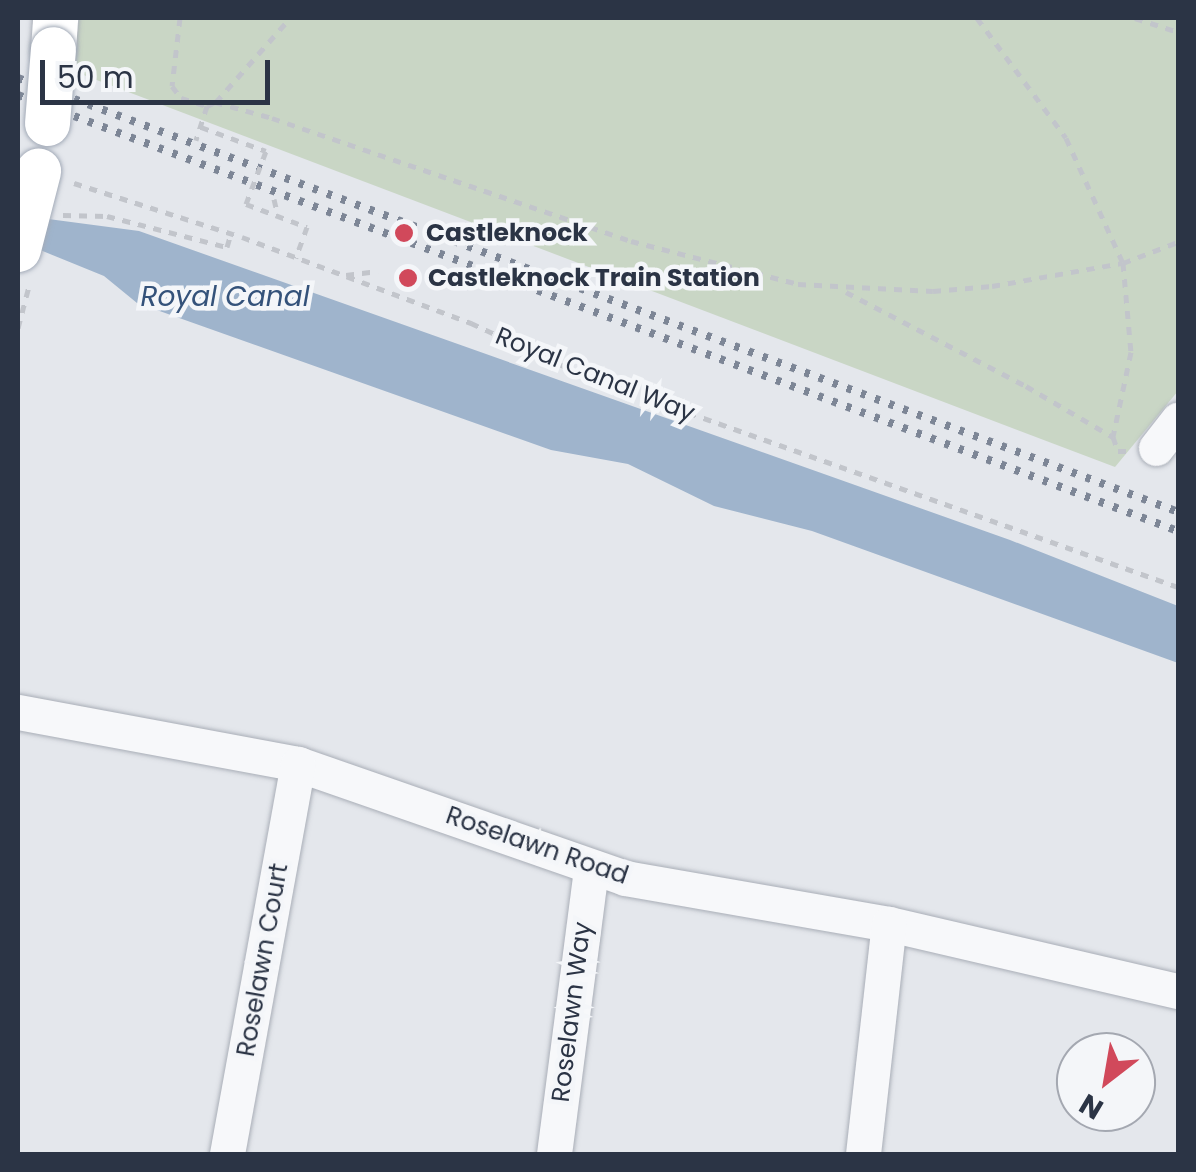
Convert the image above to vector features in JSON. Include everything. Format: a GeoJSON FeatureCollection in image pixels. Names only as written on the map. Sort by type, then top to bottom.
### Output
{"type":"FeatureCollection","features":[{"type":"Feature","properties":{"kind":"main road"},"geometry":{"type":"LineString","coordinates":[[24,263],[43,144],[54,33]]}},
{"type":"Feature","properties":{"kind":"street"},"geometry":{"type":"LineString","coordinates":[[1156,448],[1178,420]]}},
{"type":"Feature","properties":{"kind":"street","name":"Roselawn Road"},"geometry":{"type":"LineString","coordinates":[[18,712],[298,764],[591,869],[889,924],[1178,991]]}},
{"type":"Feature","properties":{"kind":"street","name":"Roselawn Court"},"geometry":{"type":"LineString","coordinates":[[227,1154],[298,764]]}},
{"type":"Feature","properties":{"kind":"street","name":"Roselawn Way"},"geometry":{"type":"LineString","coordinates":[[554,1154],[591,869]]}},
{"type":"Feature","properties":{"kind":"street"},"geometry":{"type":"LineString","coordinates":[[864,1154],[889,924]]}},
{"type":"Feature","properties":{"kind":"path"},"geometry":{"type":"LineString","coordinates":[[180,18],[172,86],[182,98],[207,106],[215,102],[290,18]]}},
{"type":"Feature","properties":{"kind":"path"},"geometry":{"type":"LineString","coordinates":[[977,18],[1066,138],[1123,263],[1130,352],[1114,436],[1118,452],[1156,448]]}},
{"type":"Feature","properties":{"kind":"path"},"geometry":{"type":"LineString","coordinates":[[1135,18],[1178,32]]}},
{"type":"Feature","properties":{"kind":"path"},"geometry":{"type":"LineString","coordinates":[[215,102],[630,240],[755,275],[843,290],[992,286],[1123,263],[1178,242]]}},
{"type":"Feature","properties":{"kind":"path"},"geometry":{"type":"LineString","coordinates":[[196,140],[207,106]]}},
{"type":"Feature","properties":{"kind":"path"},"geometry":{"type":"LineString","coordinates":[[200,127],[266,151],[248,207],[306,227],[296,258]]}},
{"type":"Feature","properties":{"kind":"path","name":"Royal Canal Way"},"geometry":{"type":"LineString","coordinates":[[62,180],[231,233],[471,323],[583,375],[1178,587]]}},
{"type":"Feature","properties":{"kind":"path"},"geometry":{"type":"LineString","coordinates":[[274,199],[278,217]]}},
{"type":"Feature","properties":{"kind":"path"},"geometry":{"type":"LineString","coordinates":[[45,210],[106,216],[224,246],[231,233]]}},
{"type":"Feature","properties":{"kind":"path"},"geometry":{"type":"LineString","coordinates":[[18,328],[24,263]]}},
{"type":"Feature","properties":{"kind":"path"},"geometry":{"type":"LineString","coordinates":[[343,276],[378,270]]}},
{"type":"Feature","properties":{"kind":"path"},"geometry":{"type":"LineString","coordinates":[[843,290],[1114,436]]}},
{"type":"Feature","properties":{"kind":"green space"},"geometry":{"type":"Polygon","coordinates":[[[79,18],[1178,18],[1178,391],[1115,467],[73,71],[79,18]]]}},
{"type":"Feature","properties":{"kind":"water","name":"Royal Canal"},"geometry":{"type":"Polygon","coordinates":[[[18,215],[139,231],[1010,540],[1178,606],[1178,663],[812,531],[714,506],[628,464],[551,450],[137,303],[104,276],[18,241],[18,215]]]}},
{"type":"Feature","properties":{"kind":"railway"},"geometry":{"type":"LineString","coordinates":[[18,78],[1178,512]]}},
{"type":"Feature","properties":{"kind":"railway"},"geometry":{"type":"LineString","coordinates":[[18,95],[1178,531]]}},
{"type":"Feature","properties":{"kind":"place","name":"Castleknock"},"geometry":{"type":"Point","coordinates":[404,233]}},
{"type":"Feature","properties":{"kind":"place","name":"Castleknock Train Station"},"geometry":{"type":"Point","coordinates":[408,278]}}]}
